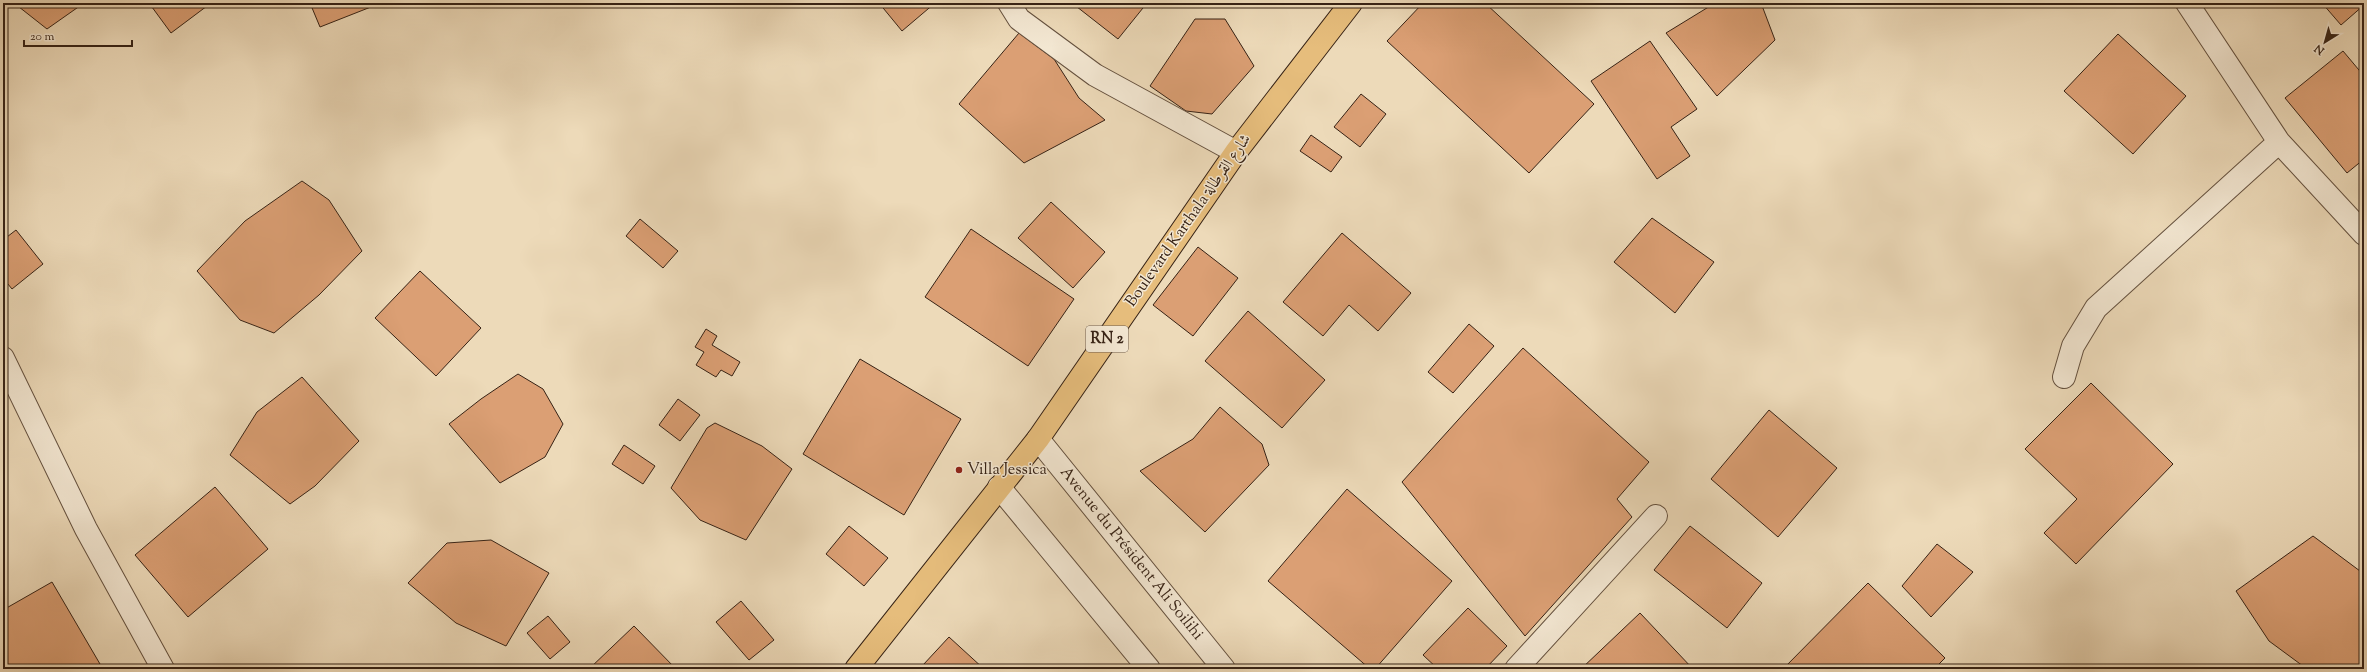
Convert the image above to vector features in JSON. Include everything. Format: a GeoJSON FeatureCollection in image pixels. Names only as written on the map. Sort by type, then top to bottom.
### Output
{"type":"FeatureCollection","features":[{"type":"Feature","properties":{"kind":"main road","name":"Boulevard Karthala شارع القرطالة"},"geometry":{"type":"LineString","coordinates":[[856,669],[1038,439],[1236,152],[1351,3]]}},
{"type":"Feature","properties":{"kind":"street"},"geometry":{"type":"LineString","coordinates":[[1009,3],[1020,19],[1095,75],[1236,152]]}},
{"type":"Feature","properties":{"kind":"street"},"geometry":{"type":"LineString","coordinates":[[2186,3],[2279,142],[2364,234]]}},
{"type":"Feature","properties":{"kind":"street"},"geometry":{"type":"LineString","coordinates":[[2064,377],[2073,346],[2096,308],[2279,142]]}},
{"type":"Feature","properties":{"kind":"street"},"geometry":{"type":"LineString","coordinates":[[3,358],[86,529],[163,669]]}},
{"type":"Feature","properties":{"kind":"street","name":"Avenue du Président Ali Soilihi"},"geometry":{"type":"LineString","coordinates":[[1038,439],[1224,669]]}},
{"type":"Feature","properties":{"kind":"street"},"geometry":{"type":"LineString","coordinates":[[999,488],[1149,669]]}},
{"type":"Feature","properties":{"kind":"street"},"geometry":{"type":"LineString","coordinates":[[1516,669],[1656,516]]}},
{"type":"Feature","properties":{"kind":"building"},"geometry":{"type":"Polygon","coordinates":[[[14,3],[84,3],[47,29],[14,3]]]}},
{"type":"Feature","properties":{"kind":"building"},"geometry":{"type":"Polygon","coordinates":[[[149,3],[211,3],[171,33],[149,3]]]}},
{"type":"Feature","properties":{"kind":"building"},"geometry":{"type":"Polygon","coordinates":[[[310,3],[381,3],[320,27],[310,3]]]}},
{"type":"Feature","properties":{"kind":"building"},"geometry":{"type":"Polygon","coordinates":[[[879,3],[935,3],[902,31],[879,3]]]}},
{"type":"Feature","properties":{"kind":"building"},"geometry":{"type":"Polygon","coordinates":[[[1072,3],[1147,3],[1118,39],[1072,3]]]}},
{"type":"Feature","properties":{"kind":"building"},"geometry":{"type":"Polygon","coordinates":[[[1423,3],[1485,3],[1594,104],[1529,173],[1387,41],[1423,3]]]}},
{"type":"Feature","properties":{"kind":"building"},"geometry":{"type":"Polygon","coordinates":[[[1715,3],[1761,3],[1775,40],[1717,96],[1666,33],[1715,3]]]}},
{"type":"Feature","properties":{"kind":"building"},"geometry":{"type":"Polygon","coordinates":[[[2322,3],[2364,3],[2364,5],[2341,25],[2322,3]]]}},
{"type":"Feature","properties":{"kind":"building"},"geometry":{"type":"Polygon","coordinates":[[[1195,19],[1225,19],[1254,66],[1212,114],[1186,111],[1150,86],[1195,19]]]}},
{"type":"Feature","properties":{"kind":"building"},"geometry":{"type":"Polygon","coordinates":[[[1019,33],[1054,59],[1079,98],[1105,120],[1024,163],[959,104],[1019,33]]]}},
{"type":"Feature","properties":{"kind":"building"},"geometry":{"type":"Polygon","coordinates":[[[2118,34],[2186,96],[2133,154],[2064,91],[2118,34]]]}},
{"type":"Feature","properties":{"kind":"building"},"geometry":{"type":"Polygon","coordinates":[[[1650,41],[1697,109],[1671,127],[1690,156],[1657,179],[1591,81],[1650,41]]]}},
{"type":"Feature","properties":{"kind":"building"},"geometry":{"type":"Polygon","coordinates":[[[2343,51],[2364,76],[2364,159],[2347,173],[2285,98],[2343,51]]]}},
{"type":"Feature","properties":{"kind":"building"},"geometry":{"type":"Polygon","coordinates":[[[1361,94],[1386,114],[1360,147],[1334,127],[1361,94]]]}},
{"type":"Feature","properties":{"kind":"building"},"geometry":{"type":"Polygon","coordinates":[[[1311,135],[1342,157],[1331,172],[1300,151],[1311,135]]]}},
{"type":"Feature","properties":{"kind":"building"},"geometry":{"type":"Polygon","coordinates":[[[302,181],[329,200],[362,251],[319,295],[274,333],[240,320],[197,271],[245,221],[302,181]]]}},
{"type":"Feature","properties":{"kind":"building"},"geometry":{"type":"Polygon","coordinates":[[[1051,202],[1105,252],[1073,288],[1018,238],[1051,202]]]}},
{"type":"Feature","properties":{"kind":"building"},"geometry":{"type":"Polygon","coordinates":[[[1652,218],[1714,262],[1675,313],[1614,262],[1652,218]]]}},
{"type":"Feature","properties":{"kind":"building"},"geometry":{"type":"Polygon","coordinates":[[[640,219],[678,251],[663,268],[626,236],[640,219]]]}},
{"type":"Feature","properties":{"kind":"building"},"geometry":{"type":"Polygon","coordinates":[[[971,229],[1074,299],[1028,366],[925,297],[971,229]]]}},
{"type":"Feature","properties":{"kind":"building"},"geometry":{"type":"Polygon","coordinates":[[[16,230],[43,264],[12,289],[3,278],[3,240],[16,230]]]}},
{"type":"Feature","properties":{"kind":"building"},"geometry":{"type":"Polygon","coordinates":[[[1342,233],[1411,293],[1378,331],[1349,305],[1323,336],[1283,302],[1342,233]]]}},
{"type":"Feature","properties":{"kind":"building"},"geometry":{"type":"Polygon","coordinates":[[[1198,247],[1238,278],[1193,336],[1153,305],[1198,247]]]}},
{"type":"Feature","properties":{"kind":"building"},"geometry":{"type":"Polygon","coordinates":[[[420,271],[481,328],[436,376],[375,318],[420,271]]]}},
{"type":"Feature","properties":{"kind":"building"},"geometry":{"type":"Polygon","coordinates":[[[1248,311],[1325,380],[1282,428],[1205,361],[1248,311]]]}},
{"type":"Feature","properties":{"kind":"building"},"geometry":{"type":"Polygon","coordinates":[[[1469,324],[1494,346],[1453,393],[1428,372],[1469,324]]]}},
{"type":"Feature","properties":{"kind":"building"},"geometry":{"type":"Polygon","coordinates":[[[706,329],[717,336],[712,345],[740,362],[732,376],[721,370],[716,377],[696,365],[704,352],[695,347],[706,329]]]}},
{"type":"Feature","properties":{"kind":"building"},"geometry":{"type":"Polygon","coordinates":[[[1523,348],[1649,462],[1617,499],[1632,517],[1525,636],[1402,482],[1523,348]]]}},
{"type":"Feature","properties":{"kind":"building"},"geometry":{"type":"Polygon","coordinates":[[[860,359],[961,419],[904,515],[803,454],[860,359]]]}},
{"type":"Feature","properties":{"kind":"building"},"geometry":{"type":"Polygon","coordinates":[[[518,374],[543,389],[563,424],[545,457],[500,483],[449,424],[481,399],[518,374]]]}},
{"type":"Feature","properties":{"kind":"building"},"geometry":{"type":"Polygon","coordinates":[[[302,377],[359,441],[315,486],[290,504],[230,455],[257,412],[302,377]]]}},
{"type":"Feature","properties":{"kind":"building"},"geometry":{"type":"Polygon","coordinates":[[[2091,383],[2173,464],[2076,564],[2044,533],[2077,499],[2025,449],[2091,383]]]}},
{"type":"Feature","properties":{"kind":"building"},"geometry":{"type":"Polygon","coordinates":[[[678,399],[700,415],[680,441],[659,425],[678,399]]]}},
{"type":"Feature","properties":{"kind":"building"},"geometry":{"type":"Polygon","coordinates":[[[1220,407],[1262,444],[1269,465],[1205,532],[1140,471],[1193,439],[1220,407]]]}},
{"type":"Feature","properties":{"kind":"building"},"geometry":{"type":"Polygon","coordinates":[[[1769,410],[1837,468],[1778,537],[1711,479],[1769,410]]]}},
{"type":"Feature","properties":{"kind":"building"},"geometry":{"type":"Polygon","coordinates":[[[715,423],[762,446],[792,469],[746,540],[700,520],[671,488],[707,428],[715,423]]]}},
{"type":"Feature","properties":{"kind":"building"},"geometry":{"type":"Polygon","coordinates":[[[624,445],[655,466],[643,484],[612,464],[624,445]]]}},
{"type":"Feature","properties":{"kind":"building"},"geometry":{"type":"Polygon","coordinates":[[[215,487],[268,549],[188,617],[135,555],[215,487]]]}},
{"type":"Feature","properties":{"kind":"building"},"geometry":{"type":"Polygon","coordinates":[[[1347,489],[1452,581],[1375,669],[1370,669],[1268,581],[1347,489]]]}},
{"type":"Feature","properties":{"kind":"building"},"geometry":{"type":"Polygon","coordinates":[[[849,526],[888,558],[864,586],[826,554],[849,526]]]}},
{"type":"Feature","properties":{"kind":"building"},"geometry":{"type":"Polygon","coordinates":[[[1690,526],[1762,583],[1727,628],[1654,570],[1690,526]]]}},
{"type":"Feature","properties":{"kind":"building"},"geometry":{"type":"Polygon","coordinates":[[[2313,536],[2364,574],[2364,669],[2307,669],[2269,641],[2236,591],[2313,536]]]}},
{"type":"Feature","properties":{"kind":"building"},"geometry":{"type":"Polygon","coordinates":[[[491,540],[549,573],[506,646],[456,623],[408,583],[447,543],[491,540]]]}},
{"type":"Feature","properties":{"kind":"building"},"geometry":{"type":"Polygon","coordinates":[[[1937,544],[1973,572],[1931,617],[1902,586],[1937,544]]]}},
{"type":"Feature","properties":{"kind":"building"},"geometry":{"type":"Polygon","coordinates":[[[52,582],[100,664],[92,669],[3,669],[3,610],[52,582]]]}},
{"type":"Feature","properties":{"kind":"building"},"geometry":{"type":"Polygon","coordinates":[[[1868,583],[1945,658],[1934,669],[1783,669],[1868,583]]]}},
{"type":"Feature","properties":{"kind":"building"},"geometry":{"type":"Polygon","coordinates":[[[741,601],[774,640],[749,660],[716,622],[741,601]]]}},
{"type":"Feature","properties":{"kind":"building"},"geometry":{"type":"Polygon","coordinates":[[[1468,608],[1507,646],[1485,669],[1438,669],[1423,655],[1468,608]]]}},
{"type":"Feature","properties":{"kind":"building"},"geometry":{"type":"Polygon","coordinates":[[[1640,613],[1693,669],[1581,669],[1640,613]]]}},
{"type":"Feature","properties":{"kind":"building"},"geometry":{"type":"Polygon","coordinates":[[[548,616],[570,642],[550,659],[527,633],[548,616]]]}},
{"type":"Feature","properties":{"kind":"building"},"geometry":{"type":"Polygon","coordinates":[[[634,626],[676,669],[589,669],[634,626]]]}},
{"type":"Feature","properties":{"kind":"building"},"geometry":{"type":"Polygon","coordinates":[[[949,637],[984,669],[928,669],[923,665],[949,637]]]}},
{"type":"Feature","properties":{"kind":"place","name":"Villa Jessica"},"geometry":{"type":"Point","coordinates":[959,470]}}]}
